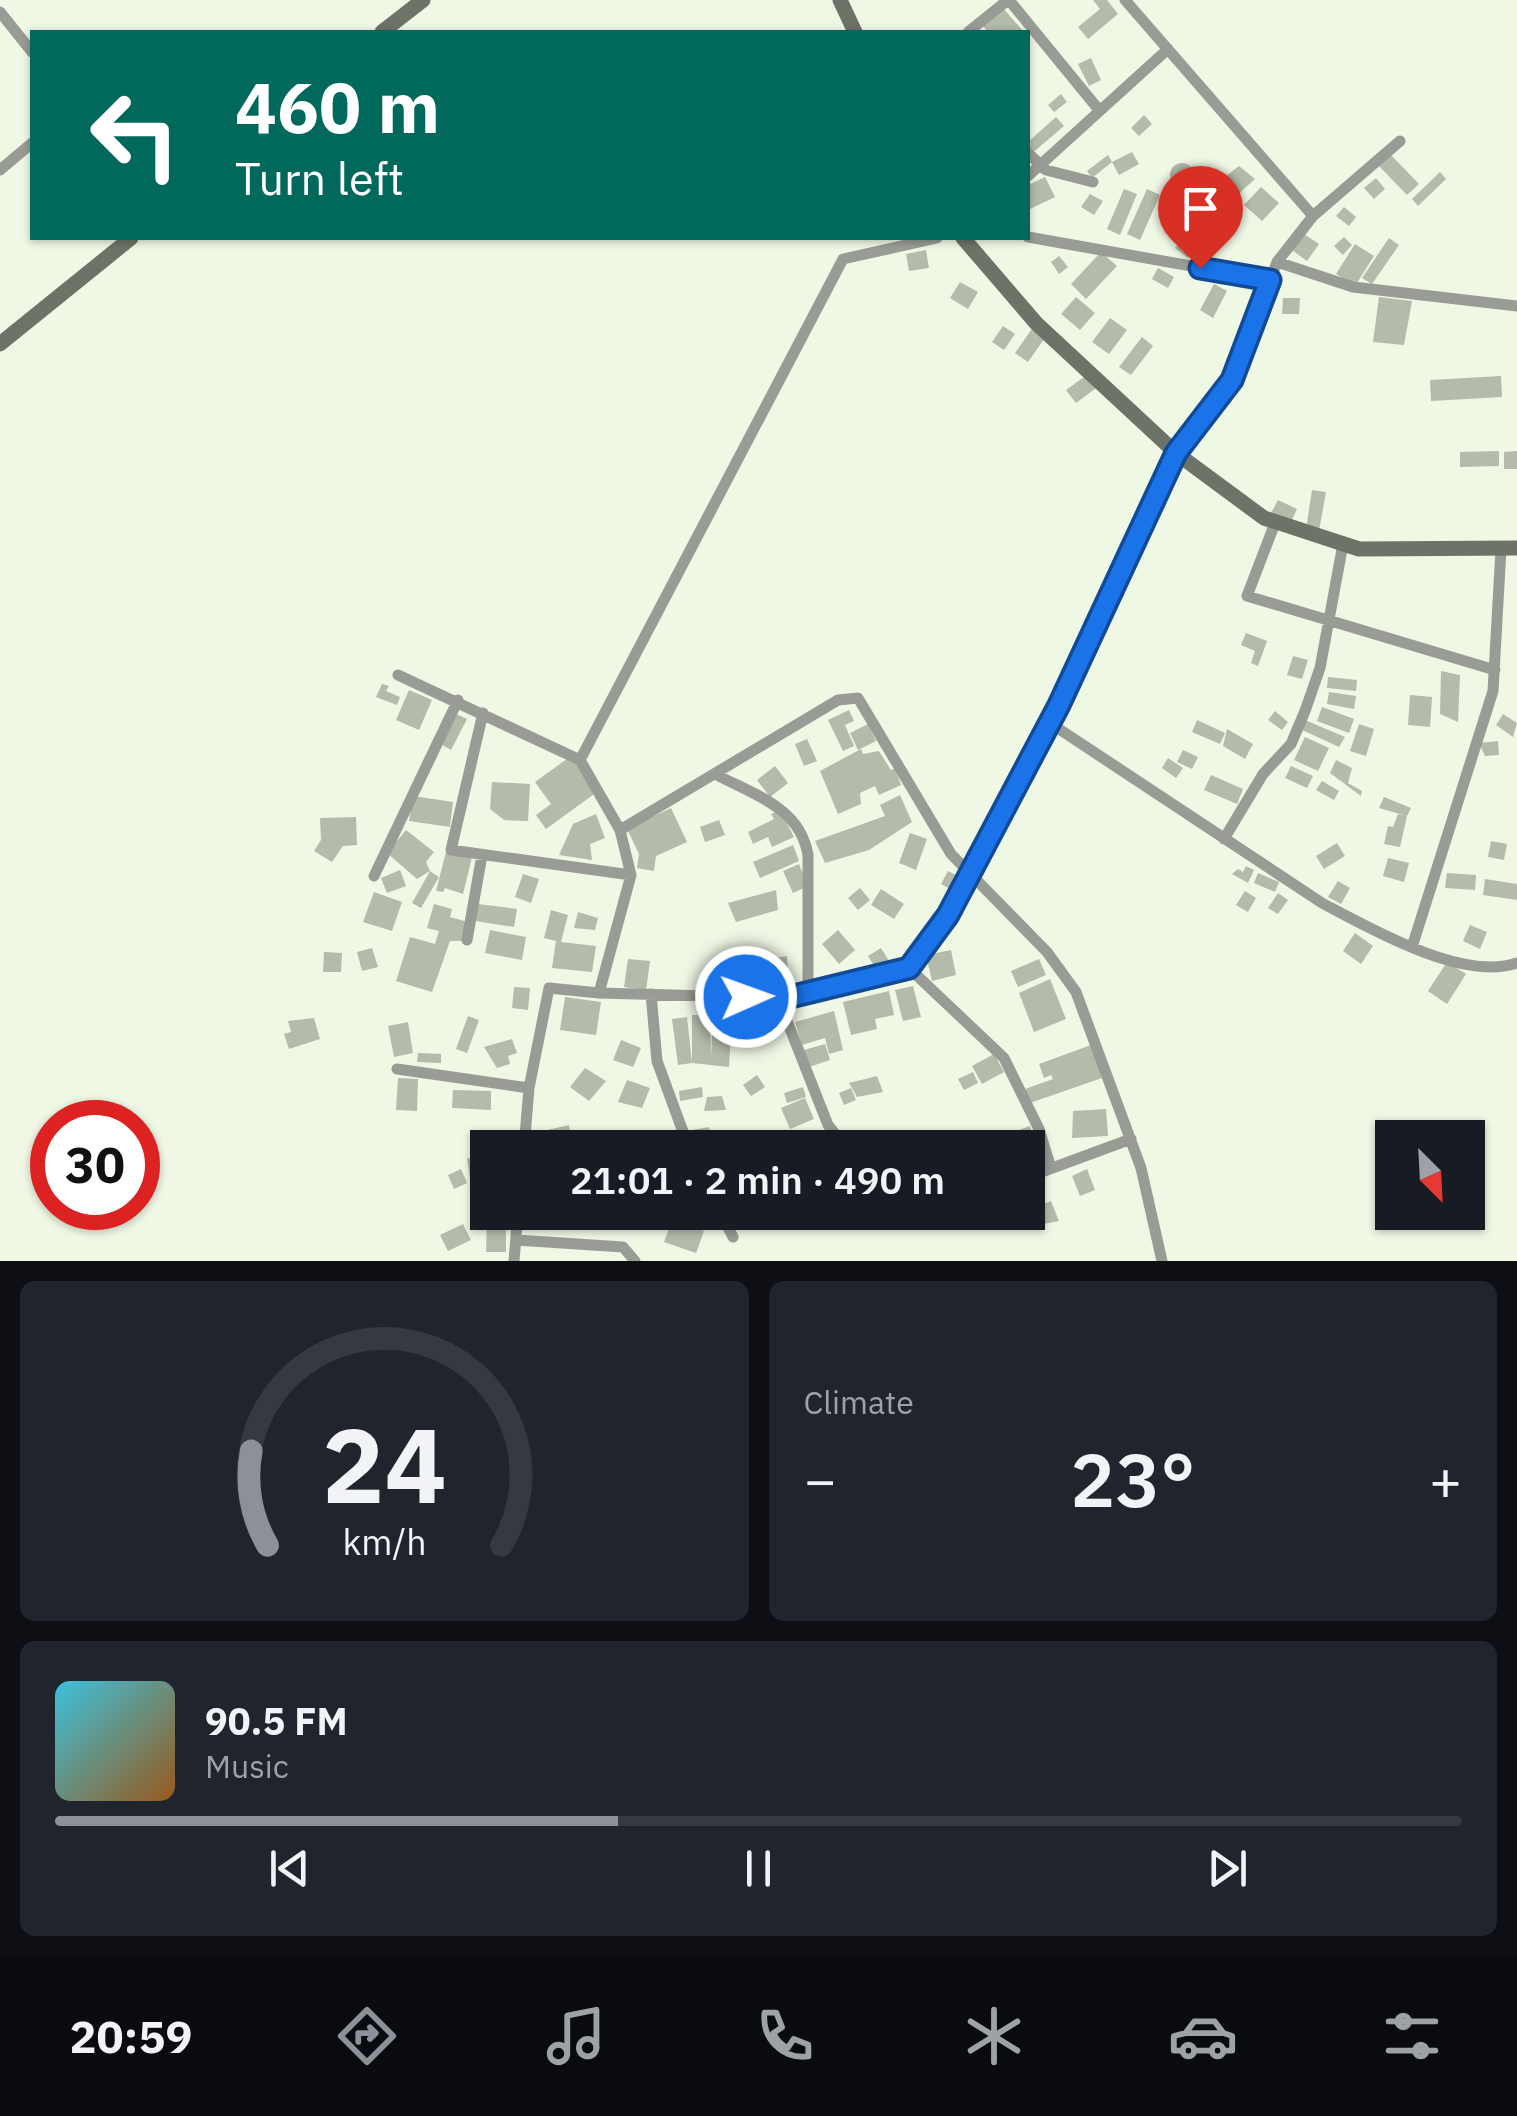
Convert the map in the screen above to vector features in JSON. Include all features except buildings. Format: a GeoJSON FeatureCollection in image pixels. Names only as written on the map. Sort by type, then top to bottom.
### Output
{"type":"FeatureCollection","features":[{"type":"Feature","properties":{"kind":"street"},"geometry":{"type":"LineString","coordinates":[[385,30],[423,0]]}},
{"type":"Feature","properties":{"kind":"street"},"geometry":{"type":"LineString","coordinates":[[840,0],[854,30]]}},
{"type":"Feature","properties":{"kind":"street"},"geometry":{"type":"LineString","coordinates":[[970,30],[1008,0],[1099,110]]}},
{"type":"Feature","properties":{"kind":"street"},"geometry":{"type":"LineString","coordinates":[[1125,0],[1313,216]]}},
{"type":"Feature","properties":{"kind":"street"},"geometry":{"type":"LineString","coordinates":[[0,12],[5,29],[30,50]]}},
{"type":"Feature","properties":{"kind":"street"},"geometry":{"type":"LineString","coordinates":[[1030,174],[1168,49]]}},
{"type":"Feature","properties":{"kind":"street"},"geometry":{"type":"LineString","coordinates":[[526,1130],[529,1088],[549,988],[778,998],[909,968],[948,915],[1050,722],[1176,453],[1232,380],[1277,262],[1313,216],[1400,141]]}},
{"type":"Feature","properties":{"kind":"street"},"geometry":{"type":"LineString","coordinates":[[0,170],[30,145]]}},
{"type":"Feature","properties":{"kind":"street"},"geometry":{"type":"LineString","coordinates":[[1030,156],[1038,166],[1093,182]]}},
{"type":"Feature","properties":{"kind":"street"},"geometry":{"type":"LineString","coordinates":[[1030,237],[1270,280]]}},
{"type":"Feature","properties":{"kind":"street"},"geometry":{"type":"LineString","coordinates":[[0,344],[129,240]]}},
{"type":"Feature","properties":{"kind":"street"},"geometry":{"type":"LineString","coordinates":[[580,760],[843,259],[929,240]]}},
{"type":"Feature","properties":{"kind":"street"},"geometry":{"type":"LineString","coordinates":[[965,240],[1021,309],[1176,453],[1275,522],[1359,549],[1509,548],[1496,670],[1412,947]]}},
{"type":"Feature","properties":{"kind":"street"},"geometry":{"type":"LineString","coordinates":[[1277,262],[1353,287],[1517,306]]}},
{"type":"Feature","properties":{"kind":"street"},"geometry":{"type":"LineString","coordinates":[[1275,522],[1247,596],[1496,670]]}},
{"type":"Feature","properties":{"kind":"street"},"geometry":{"type":"LineString","coordinates":[[1224,839],[1263,774],[1290,744],[1320,668],[1344,544]]}},
{"type":"Feature","properties":{"kind":"street"},"geometry":{"type":"LineString","coordinates":[[398,676],[458,700],[580,760],[620,830],[631,876],[600,993]]}},
{"type":"Feature","properties":{"kind":"street"},"geometry":{"type":"LineString","coordinates":[[620,830],[838,700],[858,698],[952,854],[1047,952],[1076,992],[1131,1139],[1162,1261]]}},
{"type":"Feature","properties":{"kind":"street"},"geometry":{"type":"LineString","coordinates":[[374,876],[458,700]]}},
{"type":"Feature","properties":{"kind":"street"},"geometry":{"type":"LineString","coordinates":[[483,713],[449,846],[454,852],[631,876]]}},
{"type":"Feature","properties":{"kind":"street"},"geometry":{"type":"LineString","coordinates":[[1050,722],[1322,903],[1412,947],[1500,969],[1517,963]]}},
{"type":"Feature","properties":{"kind":"street"},"geometry":{"type":"LineString","coordinates":[[715,774],[790,815],[803,835],[808,856],[808,993]]}},
{"type":"Feature","properties":{"kind":"street"},"geometry":{"type":"LineString","coordinates":[[468,940],[482,855]]}},
{"type":"Feature","properties":{"kind":"street"},"geometry":{"type":"LineString","coordinates":[[909,968],[1004,1058],[1039,1130],[1051,1168]]}},
{"type":"Feature","properties":{"kind":"street"},"geometry":{"type":"LineString","coordinates":[[651,994],[657,1062],[682,1130]]}},
{"type":"Feature","properties":{"kind":"street"},"geometry":{"type":"LineString","coordinates":[[778,998],[832,1130]]}},
{"type":"Feature","properties":{"kind":"street"},"geometry":{"type":"LineString","coordinates":[[396,1070],[529,1088]]}},
{"type":"Feature","properties":{"kind":"street"},"geometry":{"type":"LineString","coordinates":[[1045,1170],[1131,1139]]}},
{"type":"Feature","properties":{"kind":"street"},"geometry":{"type":"LineString","coordinates":[[514,1261],[517,1230]]}},
{"type":"Feature","properties":{"kind":"street"},"geometry":{"type":"LineString","coordinates":[[729,1230],[733,1238]]}},
{"type":"Feature","properties":{"kind":"street"},"geometry":{"type":"LineString","coordinates":[[516,1240],[623,1248],[635,1261]]}},
{"type":"Feature","properties":{"kind":"route"},"geometry":{"type":"LineString","coordinates":[[746,997],[794,996],[909,968],[948,915],[1059,705],[1176,453],[1232,380],[1270,280],[1200,268]]}}]}
